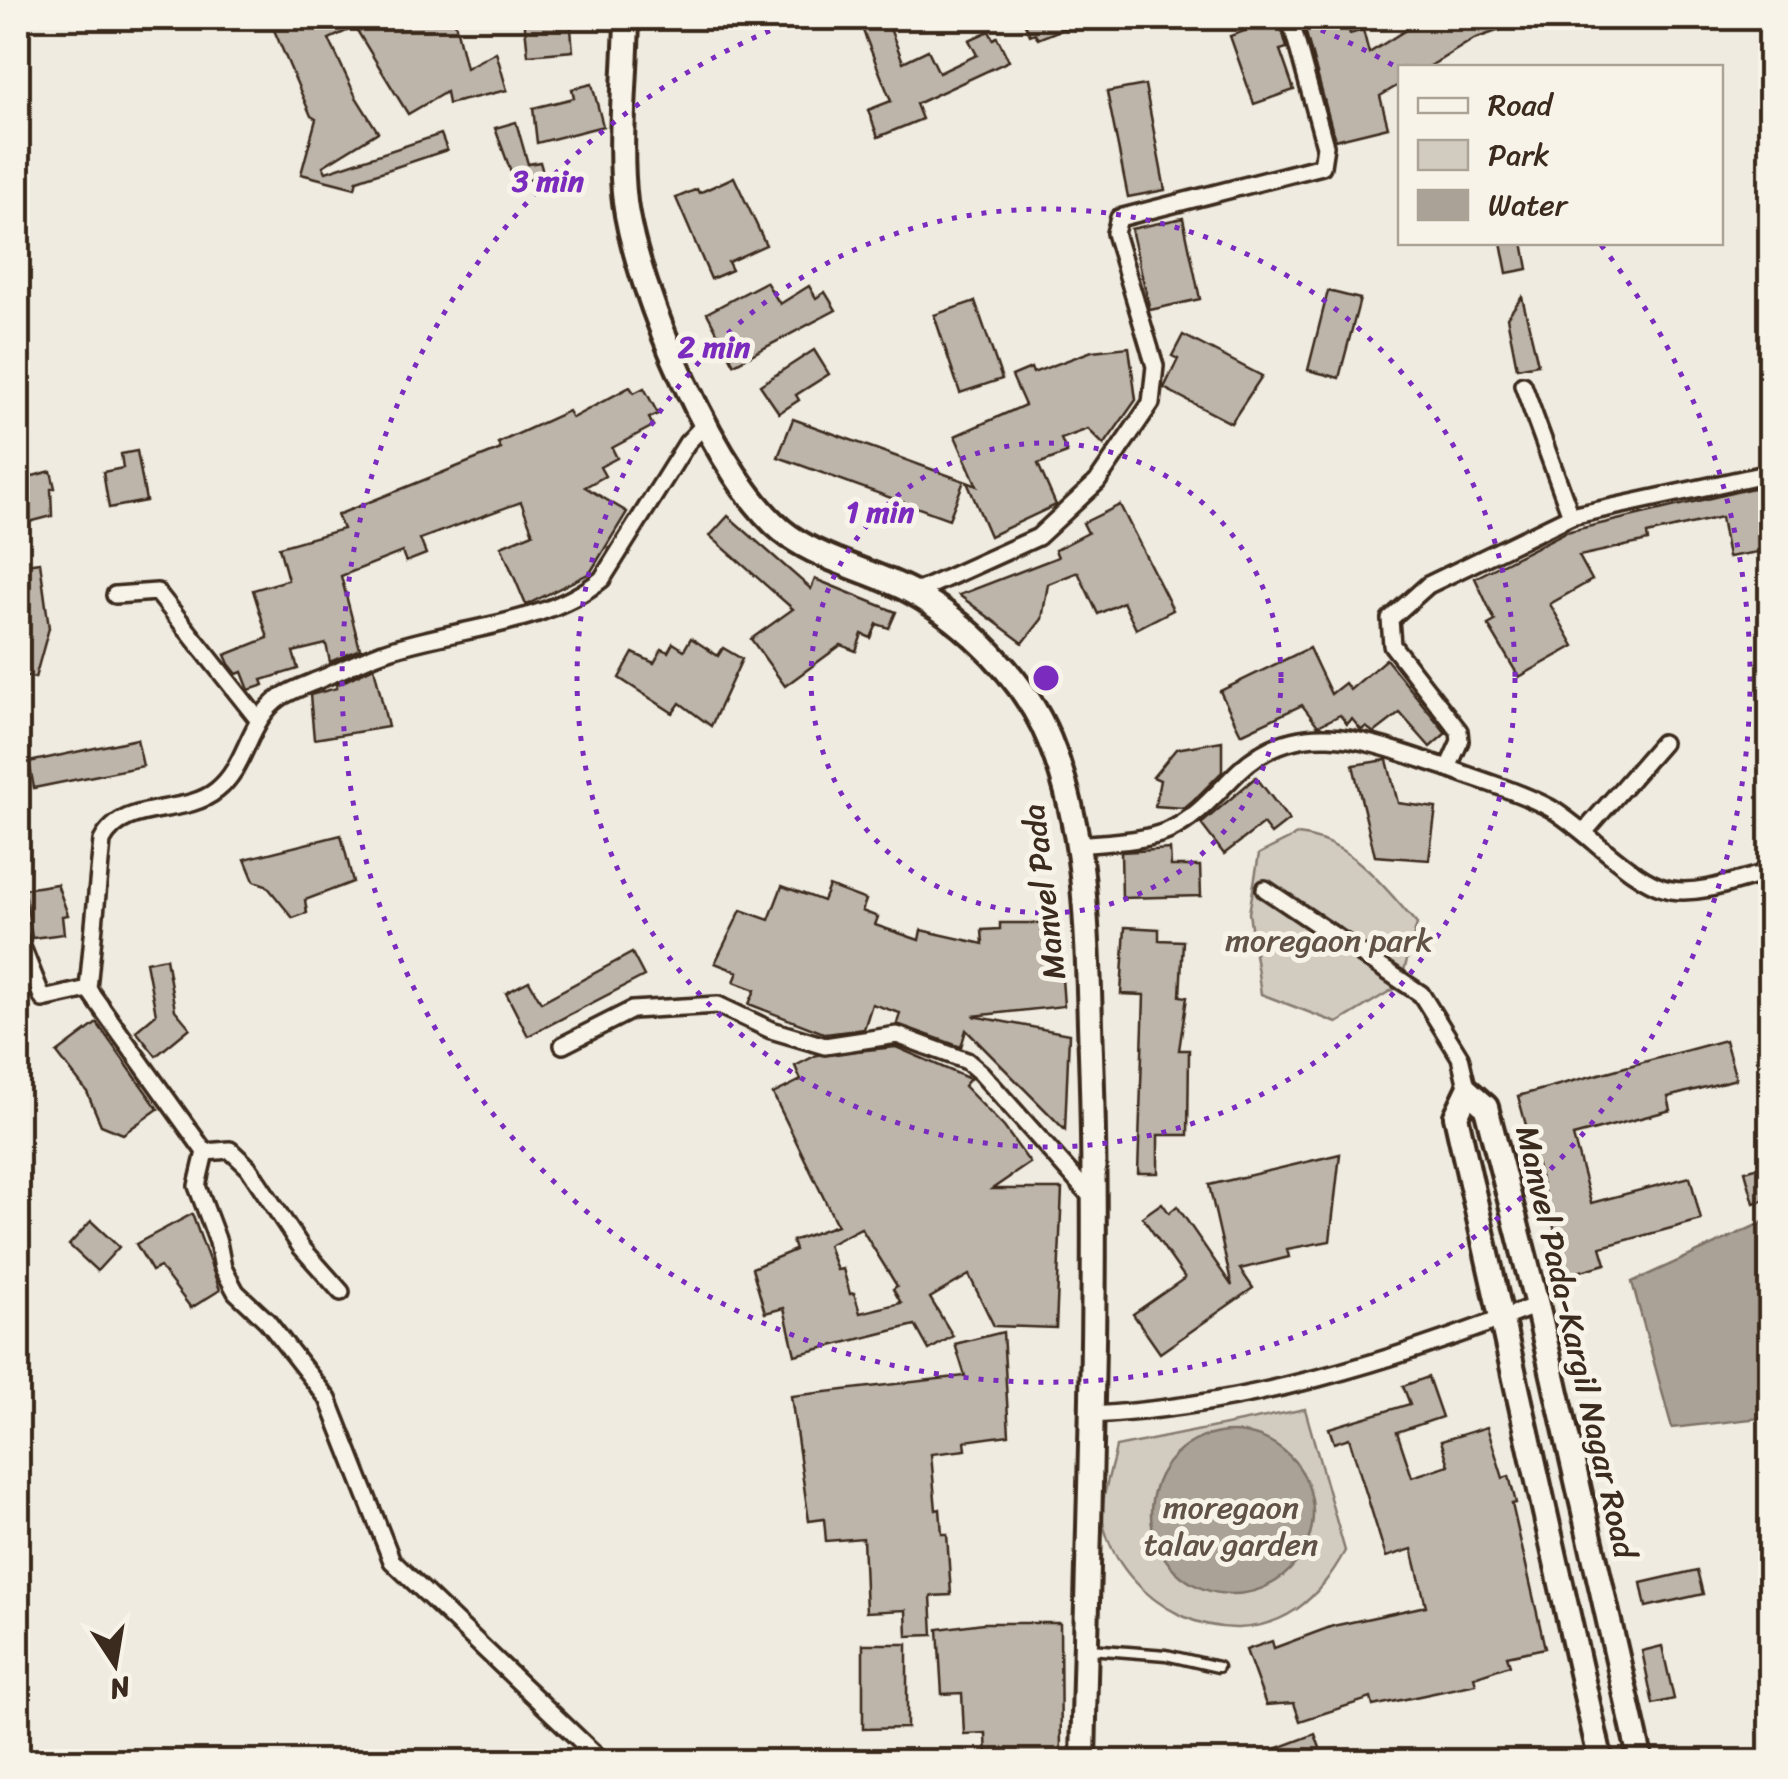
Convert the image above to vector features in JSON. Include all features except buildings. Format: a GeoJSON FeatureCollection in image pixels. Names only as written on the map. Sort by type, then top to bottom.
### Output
{"type":"FeatureCollection","features":[{"type":"Feature","properties":{"kind":"main road","name":"Manvel Pada"},"geometry":{"type":"LineString","coordinates":[[627,18],[626,203],[664,329],[704,425],[750,497],[791,538],[914,593],[983,644],[1037,714],[1074,816],[1086,936],[1096,1203],[1083,1762]]}},
{"type":"Feature","properties":{"kind":"main road","name":"Manvel Pada-Kargil Nagar Road"},"geometry":{"type":"LineString","coordinates":[[1602,1762],[1499,1320],[1456,1116],[1468,1092],[1486,1106],[1537,1305],[1641,1762]]}},
{"type":"Feature","properties":{"kind":"street"},"geometry":{"type":"LineString","coordinates":[[914,593],[1038,538],[1097,482],[1151,403],[1155,366],[1115,234],[1119,218],[1322,166],[1325,146],[1290,18]]}},
{"type":"Feature","properties":{"kind":"street"},"geometry":{"type":"LineString","coordinates":[[1523,384],[1571,516]]}},
{"type":"Feature","properties":{"kind":"street"},"geometry":{"type":"LineString","coordinates":[[603,1762],[392,1562],[328,1399],[268,1321],[236,1292],[222,1268],[218,1242],[197,1186],[205,1152],[88,988],[102,840],[109,828],[125,816],[215,792],[230,775],[257,718],[282,696],[386,651],[491,626],[588,591],[602,578],[687,443],[704,425]]}},
{"type":"Feature","properties":{"kind":"street"},"geometry":{"type":"LineString","coordinates":[[1448,768],[1460,741],[1459,730],[1392,645],[1390,619],[1428,585],[1571,516],[1770,473]]}},
{"type":"Feature","properties":{"kind":"street"},"geometry":{"type":"LineString","coordinates":[[115,594],[157,592],[257,718]]}},
{"type":"Feature","properties":{"kind":"street"},"geometry":{"type":"LineString","coordinates":[[1077,845],[1170,830],[1255,755],[1281,742],[1314,735],[1349,736],[1546,806],[1586,830],[1651,884],[1692,891],[1770,872]]}},
{"type":"Feature","properties":{"kind":"street"},"geometry":{"type":"LineString","coordinates":[[1586,830],[1662,743]]}},
{"type":"Feature","properties":{"kind":"street"},"geometry":{"type":"LineString","coordinates":[[1265,889],[1421,994],[1460,1057],[1468,1092]]}},
{"type":"Feature","properties":{"kind":"street"},"geometry":{"type":"LineString","coordinates":[[18,937],[42,999],[88,988]]}},
{"type":"Feature","properties":{"kind":"street"},"geometry":{"type":"LineString","coordinates":[[563,1045],[632,1010],[650,1006],[718,1006],[772,1030],[825,1046],[897,1036],[967,1062],[981,1073],[1096,1203]]}},
{"type":"Feature","properties":{"kind":"street"},"geometry":{"type":"LineString","coordinates":[[205,1152],[230,1150],[248,1167],[294,1238],[340,1292]]}},
{"type":"Feature","properties":{"kind":"street"},"geometry":{"type":"LineString","coordinates":[[1091,1415],[1140,1412],[1298,1385],[1537,1305]]}},
{"type":"Feature","properties":{"kind":"lane"},"geometry":{"type":"LineString","coordinates":[[1085,1649],[1166,1655],[1218,1667]]}},
{"type":"Feature","properties":{"kind":"green space","name":"moregaon park"},"geometry":{"type":"Polygon","coordinates":[[[1297,835],[1350,855],[1417,924],[1400,985],[1337,1023],[1261,994],[1249,913],[1259,854],[1297,835]]]}},
{"type":"Feature","properties":{"kind":"green space","name":"moregaon talav garden"},"geometry":{"type":"Polygon","coordinates":[[[1305,1409],[1345,1551],[1324,1583],[1297,1609],[1268,1623],[1239,1628],[1209,1625],[1180,1615],[1153,1599],[1114,1552],[1103,1523],[1104,1495],[1116,1447],[1305,1409]]]}},
{"type":"Feature","properties":{"kind":"water"},"geometry":{"type":"Polygon","coordinates":[[[1770,1219],[1770,1417],[1672,1428],[1632,1282],[1770,1219]]]}},
{"type":"Feature","properties":{"kind":"water"},"geometry":{"type":"Polygon","coordinates":[[[1232,1432],[1263,1438],[1289,1456],[1307,1482],[1313,1513],[1307,1544],[1289,1570],[1263,1588],[1232,1594],[1201,1588],[1175,1570],[1157,1544],[1151,1513],[1157,1482],[1175,1456],[1201,1438],[1232,1432]]]}}]}
